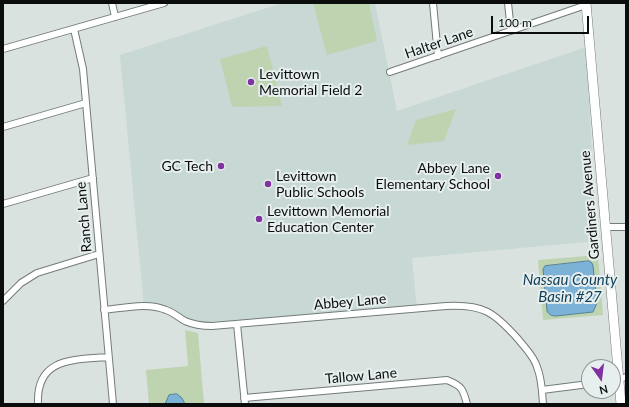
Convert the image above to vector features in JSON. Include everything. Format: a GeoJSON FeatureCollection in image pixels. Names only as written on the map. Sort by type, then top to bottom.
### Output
{"type":"FeatureCollection","features":[{"type":"Feature","properties":{"kind":"main road","name":"Gardiners Avenue"},"geometry":{"type":"LineString","coordinates":[[586,4],[617,359]]}},
{"type":"Feature","properties":{"kind":"street"},"geometry":{"type":"LineString","coordinates":[[112,3],[115,17]]}},
{"type":"Feature","properties":{"kind":"street"},"geometry":{"type":"LineString","coordinates":[[3,49],[164,3]]}},
{"type":"Feature","properties":{"kind":"street"},"geometry":{"type":"LineString","coordinates":[[433,3],[438,56]]}},
{"type":"Feature","properties":{"kind":"street"},"geometry":{"type":"LineString","coordinates":[[508,3],[511,31]]}},
{"type":"Feature","properties":{"kind":"street","name":"Halter Lane"},"geometry":{"type":"LineString","coordinates":[[390,72],[586,4]]}},
{"type":"Feature","properties":{"kind":"street","name":"Ranch Lane"},"geometry":{"type":"LineString","coordinates":[[74,29],[83,68],[113,404]]}},
{"type":"Feature","properties":{"kind":"street"},"geometry":{"type":"LineString","coordinates":[[3,127],[86,103]]}},
{"type":"Feature","properties":{"kind":"street"},"geometry":{"type":"LineString","coordinates":[[3,204],[93,178]]}},
{"type":"Feature","properties":{"kind":"street"},"geometry":{"type":"LineString","coordinates":[[606,227],[626,227]]}},
{"type":"Feature","properties":{"kind":"street"},"geometry":{"type":"LineString","coordinates":[[3,301],[21,283],[37,273],[99,254]]}},
{"type":"Feature","properties":{"kind":"street","name":"Abbey Lane"},"geometry":{"type":"LineString","coordinates":[[104,310],[144,306],[154,307],[166,310],[198,326],[212,326],[446,306],[462,305],[477,308],[488,311],[497,317],[529,352],[537,366],[543,404]]}},
{"type":"Feature","properties":{"kind":"street"},"geometry":{"type":"LineString","coordinates":[[237,324],[244,401]]}},
{"type":"Feature","properties":{"kind":"street"},"geometry":{"type":"LineString","coordinates":[[38,404],[40,385],[45,374],[54,366],[68,360],[108,357]]}},
{"type":"Feature","properties":{"kind":"street","name":"Tallow Lane"},"geometry":{"type":"LineString","coordinates":[[244,401],[447,380],[457,384],[464,391],[467,404]]}},
{"type":"Feature","properties":{"kind":"street"},"geometry":{"type":"LineString","coordinates":[[542,390],[581,385]]}},
{"type":"Feature","properties":{"kind":"shaded area","name":"Levittown Public Schools"},"geometry":{"type":"Polygon","coordinates":[[[282,3],[375,3],[397,111],[586,47],[597,241],[412,258],[417,308],[199,325],[163,309],[144,306],[120,55],[282,3]]]}},
{"type":"Feature","properties":{"kind":"green space"},"geometry":{"type":"Polygon","coordinates":[[[313,3],[369,3],[377,41],[327,55],[313,3]]]}},
{"type":"Feature","properties":{"kind":"green space","name":"Levittown Memorial Field 2"},"geometry":{"type":"Polygon","coordinates":[[[267,46],[282,106],[232,107],[220,59],[267,46]]]}},
{"type":"Feature","properties":{"kind":"green space"},"geometry":{"type":"Polygon","coordinates":[[[456,109],[444,141],[407,145],[416,120],[456,109]]]}},
{"type":"Feature","properties":{"kind":"green space","name":"Nassau County Basin #27"},"geometry":{"type":"Polygon","coordinates":[[[598,255],[603,315],[543,320],[538,260],[598,255]]]}},
{"type":"Feature","properties":{"kind":"green space"},"geometry":{"type":"Polygon","coordinates":[[[185,330],[198,333],[204,404],[149,404],[146,370],[188,366],[185,330]]]}},
{"type":"Feature","properties":{"kind":"water","name":"Nassau County Basin #27"},"geometry":{"type":"Polygon","coordinates":[[[589,261],[593,266],[597,303],[593,312],[556,316],[550,314],[547,311],[543,269],[545,266],[589,261]]]}},
{"type":"Feature","properties":{"kind":"water"},"geometry":{"type":"Polygon","coordinates":[[[177,394],[182,398],[185,404],[165,404],[169,395],[177,394]]]}},
{"type":"Feature","properties":{"kind":"place","name":"Levittown Memorial Field 2"},"geometry":{"type":"Point","coordinates":[251,82]}},
{"type":"Feature","properties":{"kind":"place","name":"GC Tech"},"geometry":{"type":"Point","coordinates":[221,166]}},
{"type":"Feature","properties":{"kind":"place","name":"Abbey Lane Elementary School"},"geometry":{"type":"Point","coordinates":[498,176]}},
{"type":"Feature","properties":{"kind":"place","name":"Levittown Public Schools"},"geometry":{"type":"Point","coordinates":[268,184]}},
{"type":"Feature","properties":{"kind":"place","name":"Levittown Memorial Education Center"},"geometry":{"type":"Point","coordinates":[259,219]}}]}
